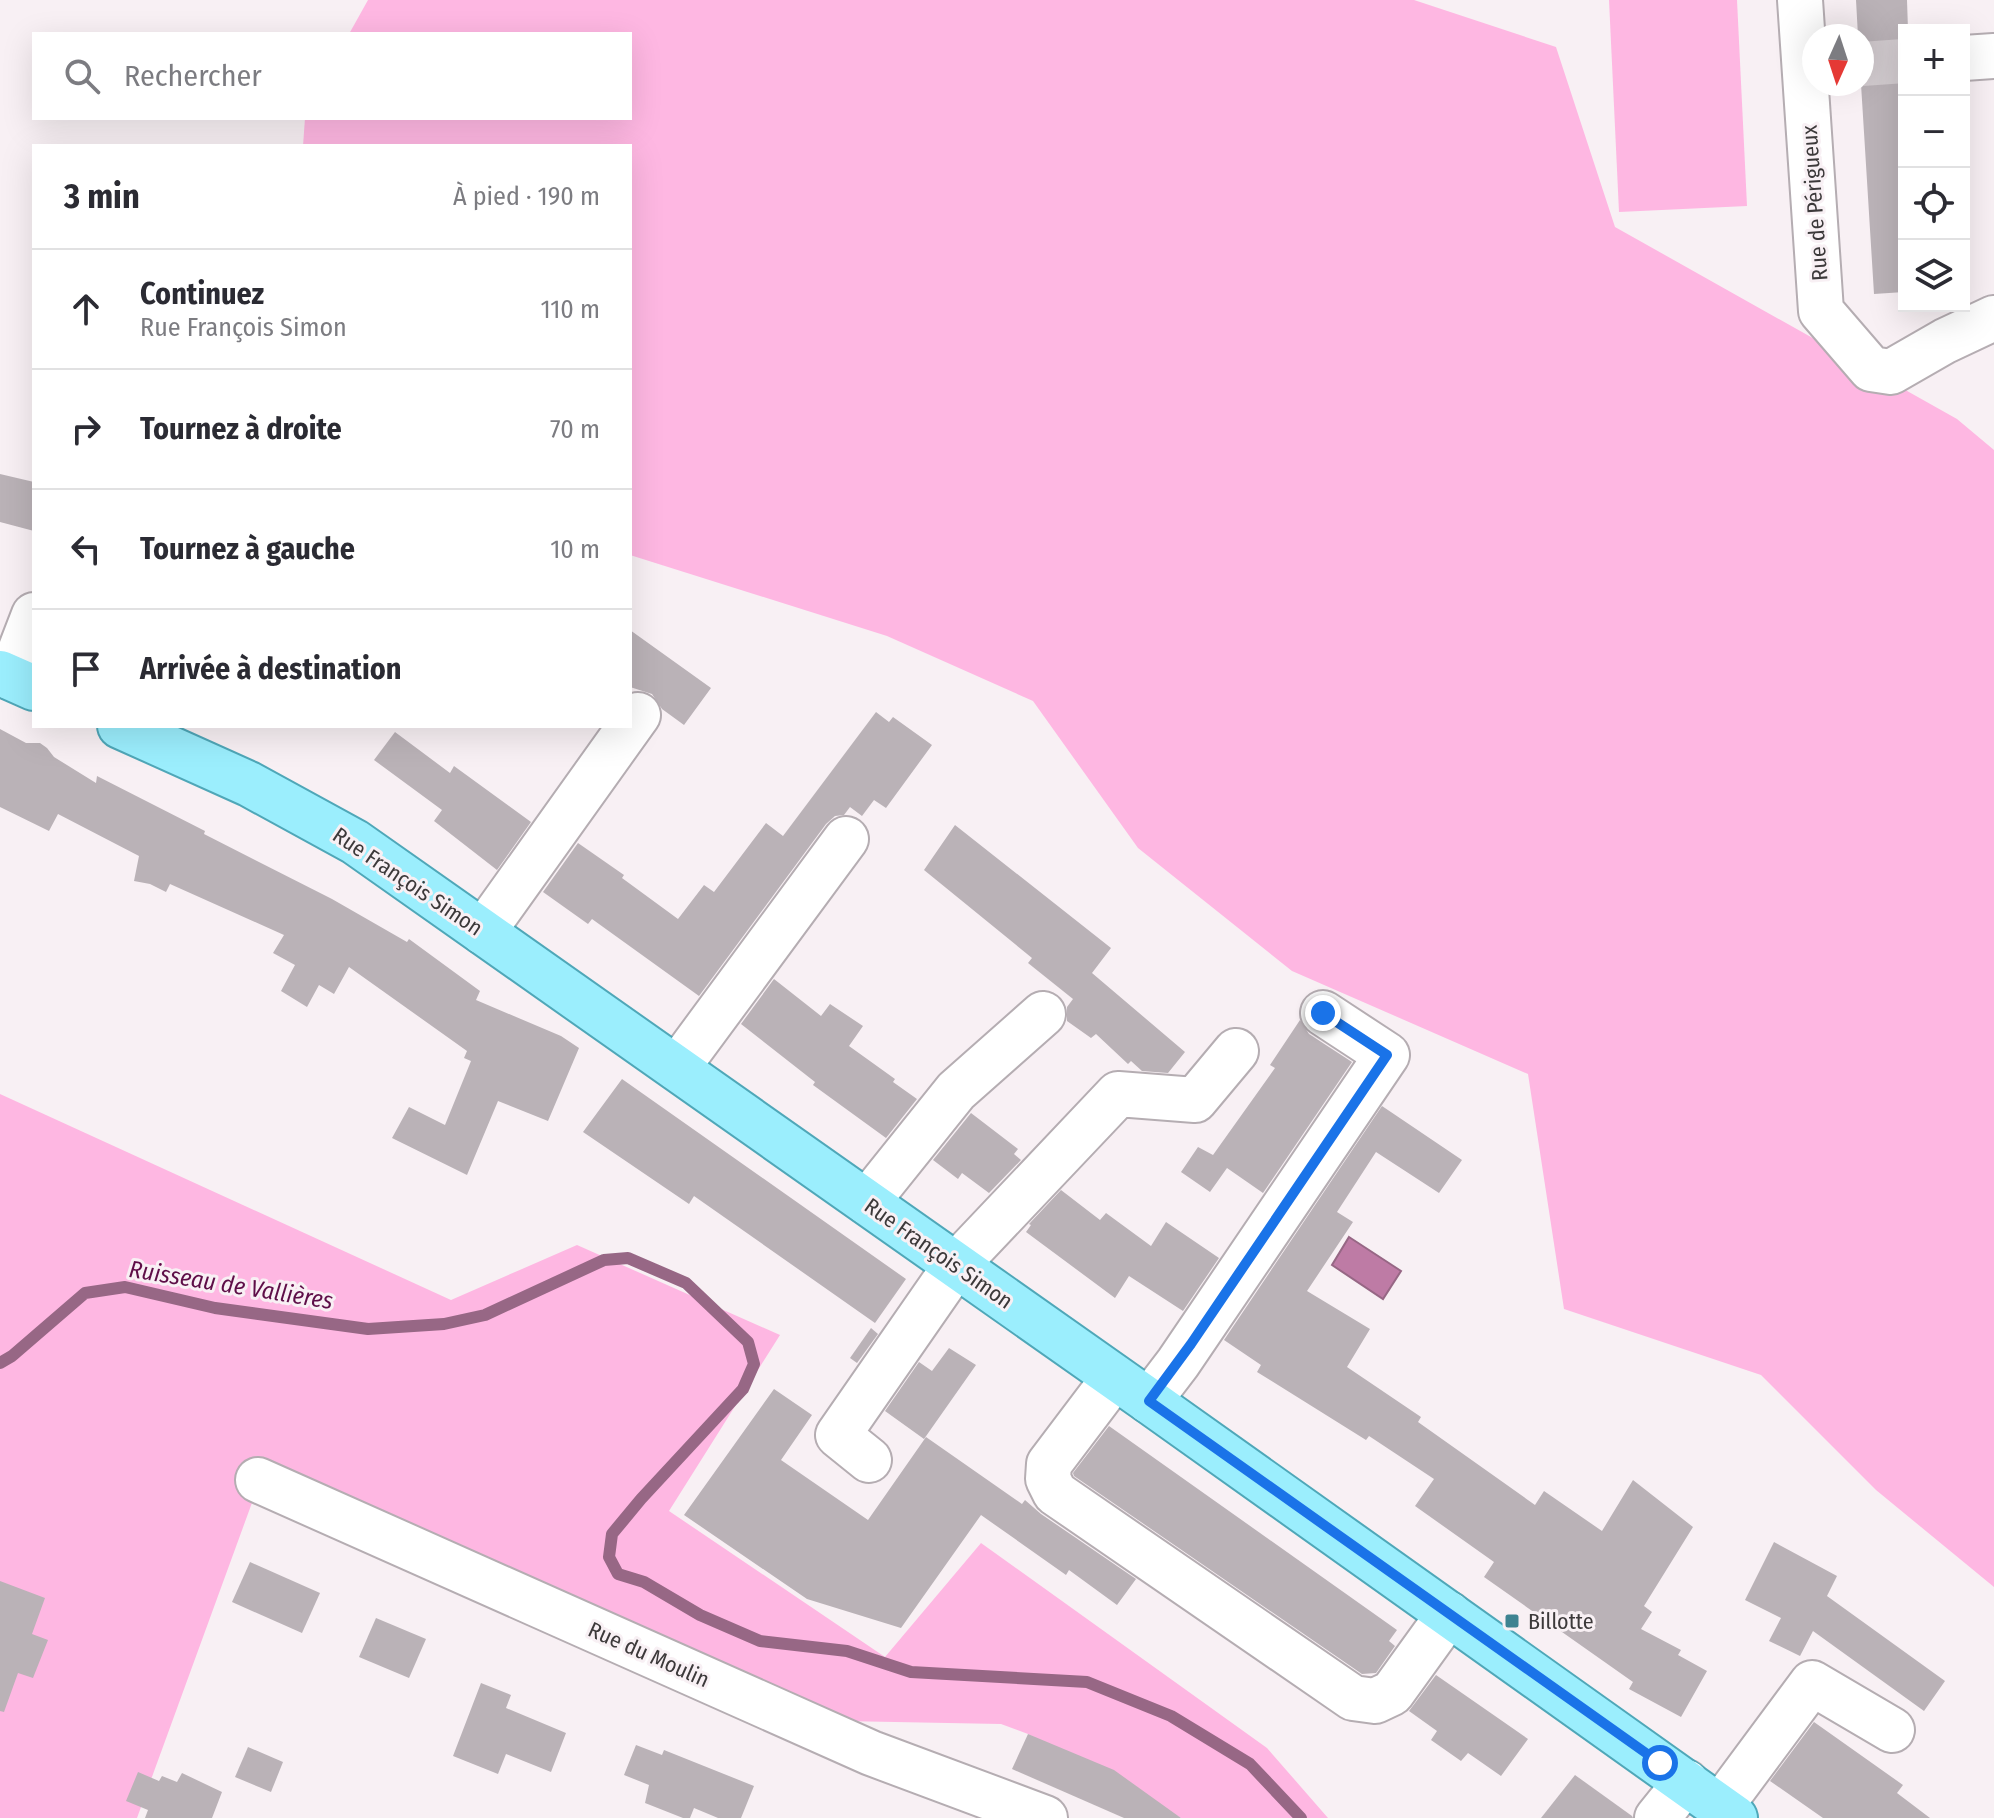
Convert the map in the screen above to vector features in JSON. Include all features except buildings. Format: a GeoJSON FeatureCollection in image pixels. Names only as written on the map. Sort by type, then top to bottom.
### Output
{"type":"FeatureCollection","features":[{"type":"Feature","properties":{"kind":"main road","name":"Rue François Simon"},"geometry":{"type":"LineString","coordinates":[[124,728],[249,784],[355,842],[1713,1802]]}},
{"type":"Feature","properties":{"kind":"street","name":"Rue de Périgueux"},"geometry":{"type":"LineString","coordinates":[[1800,0],[1803,24]]}},
{"type":"Feature","properties":{"kind":"street"},"geometry":{"type":"LineString","coordinates":[[1970,58],[1994,56]]}},
{"type":"Feature","properties":{"kind":"street","name":"Rue de Périgueux"},"geometry":{"type":"LineString","coordinates":[[1810,96],[1821,311],[1871,369],[1891,372],[1994,318]]}},
{"type":"Feature","properties":{"kind":"street"},"geometry":{"type":"LineString","coordinates":[[15,679],[32,622]]}},
{"type":"Feature","properties":{"kind":"street"},"geometry":{"type":"LineString","coordinates":[[632,723],[638,715]]}},
{"type":"Feature","properties":{"kind":"street"},"geometry":{"type":"LineString","coordinates":[[483,932],[629,728]]}},
{"type":"Feature","properties":{"kind":"street"},"geometry":{"type":"LineString","coordinates":[[677,1068],[846,839]]}},
{"type":"Feature","properties":{"kind":"street"},"geometry":{"type":"LineString","coordinates":[[1323,1013],[1387,1055],[1191,1344],[1132,1390],[1049,1464],[1048,1479],[1055,1493],[1353,1698],[1375,1701],[1392,1693],[1449,1614]]}},
{"type":"Feature","properties":{"kind":"street"},"geometry":{"type":"LineString","coordinates":[[867,1202],[956,1091],[1043,1014]]}},
{"type":"Feature","properties":{"kind":"street"},"geometry":{"type":"LineString","coordinates":[[869,1460],[838,1435],[956,1265],[1118,1094],[1195,1100],[1236,1051]]}},
{"type":"Feature","properties":{"kind":"street","name":"Rue du Moulin"},"geometry":{"type":"LineString","coordinates":[[258,1480],[871,1753],[1045,1818]]}},
{"type":"Feature","properties":{"kind":"street"},"geometry":{"type":"LineString","coordinates":[[1657,1818],[1713,1802],[1812,1683],[1892,1730]]}},
{"type":"Feature","properties":{"kind":"shaded area"},"geometry":{"type":"Polygon","coordinates":[[[368,0],[1414,0],[1556,47],[1615,227],[1957,419],[1994,450],[1994,1587],[1876,1490],[1761,1375],[1564,1309],[1528,1074],[1292,971],[1138,848],[1033,701],[887,636],[632,556],[632,144],[303,144],[305,120],[632,120],[632,32],[350,32],[368,0]]]}},
{"type":"Feature","properties":{"kind":"shaded area"},"geometry":{"type":"Polygon","coordinates":[[[1609,0],[1737,0],[1747,206],[1619,212],[1609,0]]]}},
{"type":"Feature","properties":{"kind":"shaded area"},"geometry":{"type":"Polygon","coordinates":[[[0,1094],[451,1300],[577,1245],[780,1335],[669,1511],[885,1657],[981,1543],[1267,1748],[1328,1818],[1181,1818],[1028,1734],[1001,1724],[742,1719],[253,1500],[137,1818],[0,1818],[0,1094]]]}},
{"type":"Feature","properties":{"kind":"shaded area"},"geometry":{"type":"Polygon","coordinates":[[[1349,1237],[1401,1271],[1383,1299],[1332,1265],[1349,1237]]]}},
{"type":"Feature","properties":{"kind":"waterway","name":"Ruisseau de Vallières"},"geometry":{"type":"LineString","coordinates":[[0,1363],[85,1293],[125,1287],[215,1308],[368,1329],[444,1324],[485,1315],[604,1260],[628,1258],[686,1283],[748,1342],[754,1364],[743,1389],[612,1534],[609,1557],[618,1574],[644,1582],[700,1615],[760,1641],[847,1651],[911,1672],[1087,1682],[1171,1716],[1250,1764],[1301,1818]]}},
{"type":"Feature","properties":{"kind":"tunnel"},"geometry":{"type":"LineString","coordinates":[[1874,63],[1898,61]]}},
{"type":"Feature","properties":{"kind":"place","name":"Billotte"},"geometry":{"type":"Point","coordinates":[1512,1621]}},
{"type":"Feature","properties":{"kind":"route"},"geometry":{"type":"LineString","coordinates":[[1323,1013],[1387,1055],[1149,1401],[1660,1763]]}}]}
